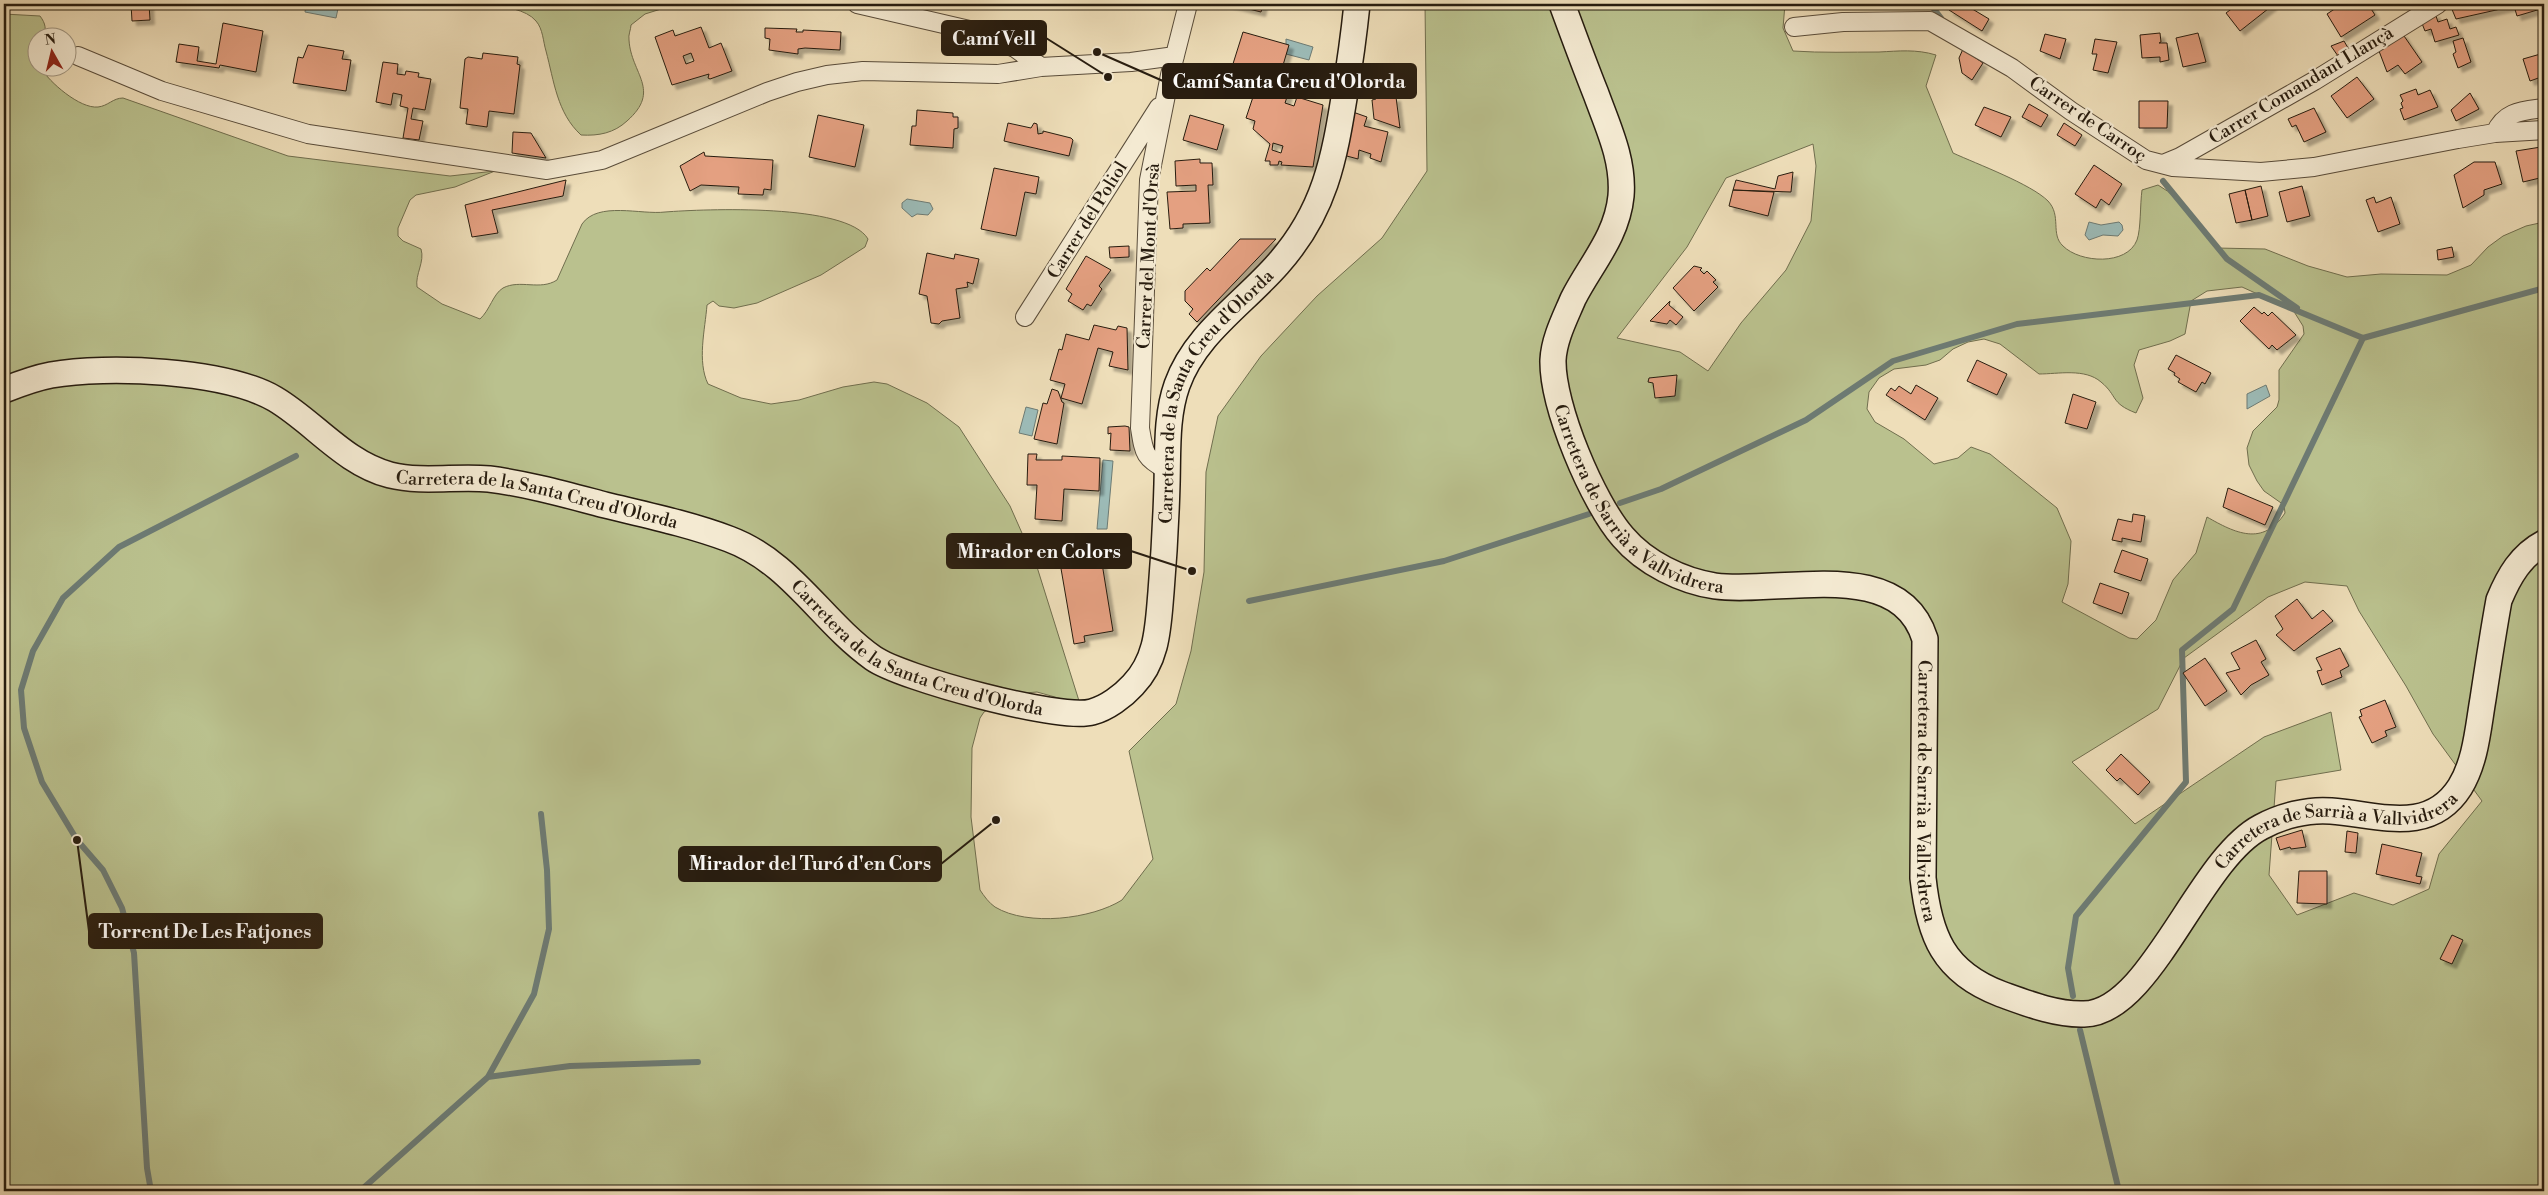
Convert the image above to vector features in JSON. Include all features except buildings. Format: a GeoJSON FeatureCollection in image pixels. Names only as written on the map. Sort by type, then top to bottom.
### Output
{"type":"FeatureCollection","features":[{"type":"Feature","properties":{"kind":"main road","name":"Carretera de la Santa Creu d'Olorda"},"geometry":{"type":"LineString","coordinates":[[4,390],[54,374],[87,371],[158,372],[222,379],[247,385],[272,397],[295,412],[353,458],[390,475],[410,478],[483,478],[519,483],[688,526],[732,540],[778,566],[862,649],[892,669],[1041,710],[1067,714],[1091,712],[1109,704],[1130,688],[1153,656],[1157,635],[1164,558],[1169,423],[1175,390],[1185,366],[1199,344],[1277,265],[1315,210],[1328,179],[1336,148],[1357,4]]}},
{"type":"Feature","properties":{"kind":"main road","name":"Carretera de Sarrià a Vallvidrera"},"geometry":{"type":"LineString","coordinates":[[1562,4],[1612,135],[1622,178],[1620,204],[1614,224],[1595,266],[1574,297],[1560,329],[1555,351],[1556,384],[1561,412],[1573,446],[1610,521],[1629,543],[1663,569],[1715,586],[1834,585],[1870,589],[1885,592],[1898,600],[1915,615],[1926,639],[1923,878],[1926,903],[1935,937],[1944,955],[1958,970],[1990,990],[2054,1011],[2085,1014],[2104,1011],[2126,994],[2148,969],[2223,859],[2242,840],[2261,827],[2293,815],[2312,811],[2331,810],[2398,820],[2419,817],[2449,800],[2460,786],[2475,749],[2500,600],[2507,582],[2520,561],[2544,543]]}},
{"type":"Feature","properties":{"kind":"street"},"geometry":{"type":"LineString","coordinates":[[857,4],[978,32],[1015,48],[1041,67]]}},
{"type":"Feature","properties":{"kind":"street","name":"Carrer del Mont d'Orsà"},"geometry":{"type":"LineString","coordinates":[[1167,470],[1152,462],[1145,454],[1140,428],[1139,407],[1148,180],[1165,97],[1188,4]]}},
{"type":"Feature","properties":{"kind":"street","name":"Carrer Comandant Llançà"},"geometry":{"type":"LineString","coordinates":[[2163,164],[2180,157],[2314,81],[2438,4]]}},
{"type":"Feature","properties":{"kind":"street","name":"Carrer de Carroç"},"geometry":{"type":"LineString","coordinates":[[1794,27],[1843,22],[1930,21],[2016,71],[2071,111],[2146,160],[2203,170],[2260,172],[2314,167],[2495,134],[2544,130]]}},
{"type":"Feature","properties":{"kind":"street"},"geometry":{"type":"LineString","coordinates":[[78,56],[162,91],[308,134],[547,170],[602,160],[767,92],[827,75],[863,71],[998,74],[1041,67],[1131,62],[1175,56]]}},
{"type":"Feature","properties":{"kind":"street","name":"Carrer del Poliol"},"geometry":{"type":"LineString","coordinates":[[1025,317],[1165,97]]}},
{"type":"Feature","properties":{"kind":"street"},"geometry":{"type":"LineString","coordinates":[[2495,134],[2505,117],[2516,112],[2544,108]]}},
{"type":"Feature","properties":{"kind":"green space"},"geometry":{"type":"Polygon","coordinates":[[[489,4],[677,4],[645,14],[631,25],[629,38],[631,52],[644,91],[637,110],[622,125],[606,133],[581,135],[561,107],[541,31],[536,21],[521,11],[489,4]]]}},
{"type":"Feature","properties":{"kind":"green space"},"geometry":{"type":"Polygon","coordinates":[[[967,4],[1052,4],[1019,8],[967,4]]]}},
{"type":"Feature","properties":{"kind":"green space"},"geometry":{"type":"Polygon","coordinates":[[[1425,4],[1785,4],[1783,28],[1793,51],[1908,51],[1936,55],[1926,86],[1953,153],[2017,181],[2048,201],[2054,213],[2059,241],[2071,252],[2080,256],[2103,259],[2114,258],[2132,248],[2138,235],[2142,190],[2158,185],[2183,205],[2216,248],[2265,249],[2308,266],[2347,277],[2381,274],[2447,275],[2471,265],[2488,247],[2503,236],[2526,226],[2544,222],[2544,1191],[4,1191],[4,14],[40,16],[45,28],[28,28],[28,78],[49,78],[66,94],[83,104],[98,107],[123,98],[288,156],[450,176],[495,171],[455,187],[416,195],[410,200],[398,228],[398,236],[403,241],[421,249],[422,259],[417,277],[417,287],[442,304],[480,319],[503,288],[516,284],[544,285],[557,280],[582,224],[589,217],[598,213],[620,210],[655,212],[710,210],[773,211],[833,219],[855,227],[868,239],[865,247],[821,275],[757,303],[734,308],[719,306],[713,301],[707,305],[702,355],[705,375],[708,384],[741,398],[771,404],[799,400],[843,387],[874,382],[887,384],[927,403],[959,427],[1010,506],[1037,567],[1080,704],[1037,692],[1013,694],[984,712],[980,718],[972,748],[971,817],[980,890],[995,907],[1025,917],[1042,919],[1077,916],[1109,907],[1122,900],[1153,859],[1129,751],[1176,704],[1191,651],[1204,572],[1206,472],[1218,416],[1261,356],[1317,296],[1382,238],[1427,171],[1425,4]],[[1813,144],[1726,178],[1687,247],[1617,338],[1680,352],[1708,371],[1741,323],[1786,270],[1811,221],[1816,166],[1813,144]],[[2242,287],[2207,291],[2191,301],[2185,334],[2170,341],[2139,350],[2134,365],[2143,398],[2136,413],[2122,406],[2106,387],[2095,378],[2079,373],[2039,374],[2000,344],[1984,339],[1968,342],[1953,349],[1940,360],[1926,365],[1894,369],[1879,378],[1869,392],[1867,409],[1875,422],[1904,439],[1934,464],[1958,458],[1971,447],[1990,454],[2057,508],[2071,541],[2068,584],[2062,602],[2129,638],[2137,639],[2156,620],[2173,580],[2196,553],[2207,517],[2228,528],[2248,534],[2267,530],[2276,524],[2285,513],[2284,505],[2264,491],[2257,481],[2249,465],[2247,448],[2253,431],[2277,407],[2279,400],[2279,370],[2304,334],[2303,326],[2293,310],[2242,287]],[[2305,582],[2268,597],[2184,658],[2158,709],[2072,762],[2135,824],[2264,737],[2331,712],[2341,770],[2276,781],[2269,875],[2297,915],[2354,893],[2393,905],[2429,889],[2439,854],[2482,801],[2433,734],[2406,686],[2359,611],[2347,586],[2305,582]]]}},
{"type":"Feature","properties":{"kind":"water"},"geometry":{"type":"Polygon","coordinates":[[[306,4],[339,4],[336,18],[305,12],[306,4]]]}},
{"type":"Feature","properties":{"kind":"water"},"geometry":{"type":"Polygon","coordinates":[[[1286,39],[1313,47],[1309,60],[1286,54],[1286,39]]]}},
{"type":"Feature","properties":{"kind":"water"},"geometry":{"type":"Polygon","coordinates":[[[907,199],[930,203],[933,209],[928,215],[917,214],[912,217],[902,208],[902,203],[907,199]]]}},
{"type":"Feature","properties":{"kind":"water"},"geometry":{"type":"Polygon","coordinates":[[[2089,222],[2101,225],[2119,222],[2123,230],[2118,236],[2103,235],[2089,240],[2085,235],[2089,222]]]}},
{"type":"Feature","properties":{"kind":"water"},"geometry":{"type":"Polygon","coordinates":[[[2266,385],[2270,396],[2247,409],[2247,394],[2266,385]]]}},
{"type":"Feature","properties":{"kind":"water"},"geometry":{"type":"Polygon","coordinates":[[[1026,407],[1038,410],[1032,436],[1019,433],[1026,407]]]}},
{"type":"Feature","properties":{"kind":"water"},"geometry":{"type":"Polygon","coordinates":[[[1103,460],[1113,461],[1107,529],[1097,529],[1103,460]]]}},
{"type":"Feature","properties":{"kind":"waterway"},"geometry":{"type":"LineString","coordinates":[[1930,4],[1941,18]]}},
{"type":"Feature","properties":{"kind":"waterway"},"geometry":{"type":"LineString","coordinates":[[2163,181],[2227,259],[2297,308]]}},
{"type":"Feature","properties":{"kind":"waterway"},"geometry":{"type":"LineString","coordinates":[[1620,503],[1661,489],[1806,420],[1893,361],[2017,324],[2259,295],[2363,338],[2544,288]]}},
{"type":"Feature","properties":{"kind":"waterway"},"geometry":{"type":"LineString","coordinates":[[2073,996],[2068,968],[2076,916],[2186,782],[2182,650],[2233,609],[2363,338]]}},
{"type":"Feature","properties":{"kind":"waterway"},"geometry":{"type":"LineString","coordinates":[[151,1191],[147,1168],[134,953],[122,908],[103,870],[77,840],[42,782],[24,728],[21,690],[33,651],[63,598],[119,547],[296,456]]}},
{"type":"Feature","properties":{"kind":"waterway"},"geometry":{"type":"LineString","coordinates":[[1249,601],[1444,561],[1589,514]]}},
{"type":"Feature","properties":{"kind":"waterway"},"geometry":{"type":"LineString","coordinates":[[360,1191],[488,1077],[534,994],[549,929],[547,870],[541,814]]}},
{"type":"Feature","properties":{"kind":"waterway"},"geometry":{"type":"LineString","coordinates":[[2080,1030],[2119,1191]]}},
{"type":"Feature","properties":{"kind":"waterway"},"geometry":{"type":"LineString","coordinates":[[488,1077],[570,1066],[698,1062]]}},
{"type":"Feature","properties":{"kind":"place","name":"Camí Santa Creu d'Olorda"},"geometry":{"type":"Point","coordinates":[1097,52]}},
{"type":"Feature","properties":{"kind":"place","name":"Camí Vell"},"geometry":{"type":"Point","coordinates":[1108,77]}},
{"type":"Feature","properties":{"kind":"place","name":"Mirador en Colors"},"geometry":{"type":"Point","coordinates":[1192,571]}},
{"type":"Feature","properties":{"kind":"place","name":"Mirador del Turó d'en Cors"},"geometry":{"type":"Point","coordinates":[996,820]}},
{"type":"Feature","properties":{"kind":"place","name":"Torrent De Les Fatjones"},"geometry":{"type":"Point","coordinates":[77,840]}}]}
